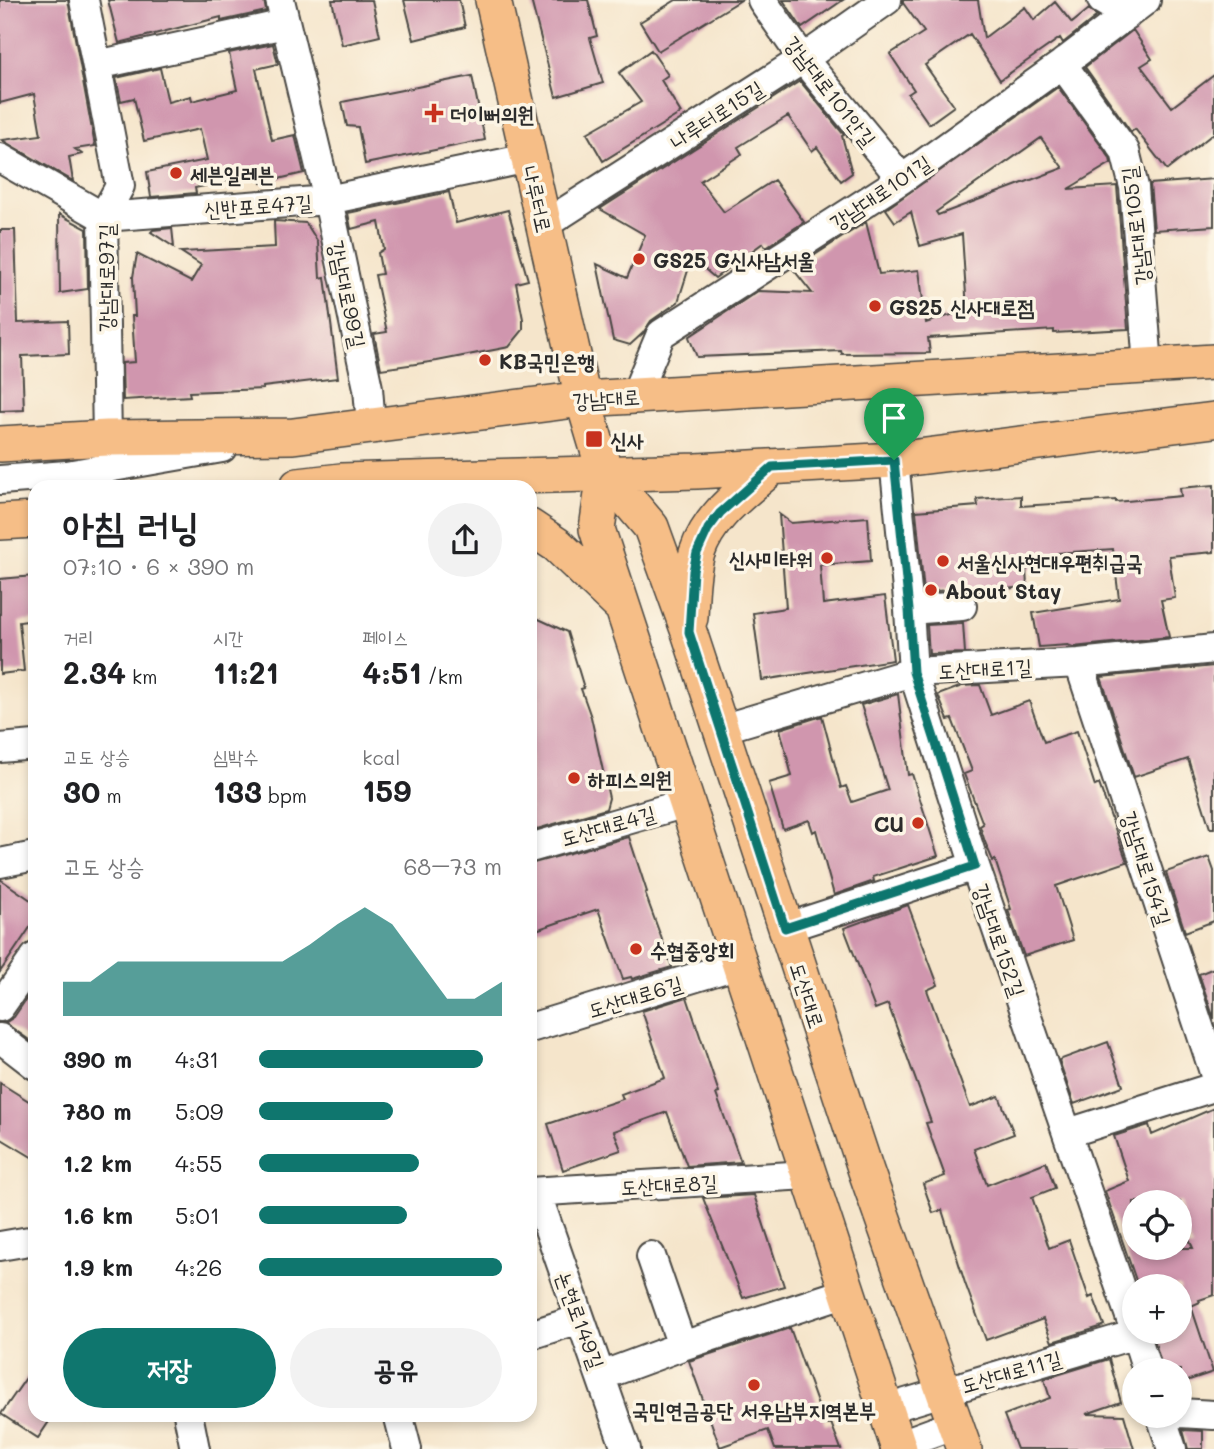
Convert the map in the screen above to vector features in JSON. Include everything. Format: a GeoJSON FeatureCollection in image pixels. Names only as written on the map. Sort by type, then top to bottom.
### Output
{"type":"FeatureCollection","features":[{"type":"Feature","properties":{"kind":"main road","name":"나루터로"},"geometry":{"type":"LineString","coordinates":[[493,0],[583,399]]}},
{"type":"Feature","properties":{"kind":"main road","name":"강남대로"},"geometry":{"type":"LineString","coordinates":[[0,444],[107,438],[293,436],[583,399],[1214,362]]}},
{"type":"Feature","properties":{"kind":"main road","name":"도산대로"},"geometry":{"type":"LineString","coordinates":[[583,399],[605,473],[651,527],[689,632],[866,1171],[960,1437]]}},
{"type":"Feature","properties":{"kind":"main road"},"geometry":{"type":"LineString","coordinates":[[470,480],[894,460],[1204,425]]}},
{"type":"Feature","properties":{"kind":"main road"},"geometry":{"type":"LineString","coordinates":[[689,632],[693,571],[705,534],[720,513],[772,467]]}},
{"type":"Feature","properties":{"kind":"main road","name":"도산대로"},"geometry":{"type":"LineString","coordinates":[[605,473],[597,529],[897,1448]]}},
{"type":"Feature","properties":{"kind":"main road"},"geometry":{"type":"LineString","coordinates":[[0,522],[28,520]]}},
{"type":"Feature","properties":{"kind":"main road"},"geometry":{"type":"LineString","coordinates":[[537,532],[557,545],[622,607]]}},
{"type":"Feature","properties":{"kind":"street","name":"강남대로97길"},"geometry":{"type":"LineString","coordinates":[[84,0],[120,186],[103,217],[107,438]]}},
{"type":"Feature","properties":{"kind":"street","name":"강남대로101안길"},"geometry":{"type":"LineString","coordinates":[[762,0],[803,59],[902,179]]}},
{"type":"Feature","properties":{"kind":"street","name":"나루터로15길"},"geometry":{"type":"LineString","coordinates":[[544,225],[803,59],[887,0]]}},
{"type":"Feature","properties":{"kind":"street"},"geometry":{"type":"LineString","coordinates":[[1102,0],[1137,7]]}},
{"type":"Feature","properties":{"kind":"street","name":"강남대로101길"},"geometry":{"type":"LineString","coordinates":[[635,396],[661,334],[902,179],[1137,7]]}},
{"type":"Feature","properties":{"kind":"street"},"geometry":{"type":"LineString","coordinates":[[97,65],[282,12]]}},
{"type":"Feature","properties":{"kind":"street","name":"강남대로99길"},"geometry":{"type":"LineString","coordinates":[[282,12],[328,200],[368,388],[371,425]]}},
{"type":"Feature","properties":{"kind":"street","name":"강남대로105길"},"geometry":{"type":"LineString","coordinates":[[1062,64],[1125,151],[1134,187],[1148,366]]}},
{"type":"Feature","properties":{"kind":"street"},"geometry":{"type":"LineString","coordinates":[[0,158],[103,217]]}},
{"type":"Feature","properties":{"kind":"street","name":"신반포로47길"},"geometry":{"type":"LineString","coordinates":[[103,217],[328,200],[528,158]]}},
{"type":"Feature","properties":{"kind":"street"},"geometry":{"type":"LineString","coordinates":[[0,480],[67,475],[293,436]]}},
{"type":"Feature","properties":{"kind":"street","name":"강남대로152길"},"geometry":{"type":"LineString","coordinates":[[894,460],[913,672],[975,866],[1122,1293]]}},
{"type":"Feature","properties":{"kind":"street"},"geometry":{"type":"LineString","coordinates":[[909,610],[962,606]]}},
{"type":"Feature","properties":{"kind":"street","name":"도산대로1길"},"geometry":{"type":"LineString","coordinates":[[721,729],[913,672],[1079,663],[1214,649]]}},
{"type":"Feature","properties":{"kind":"street","name":"강남대로154길"},"geometry":{"type":"LineString","coordinates":[[1079,663],[1214,1072]]}},
{"type":"Feature","properties":{"kind":"street"},"geometry":{"type":"LineString","coordinates":[[0,748],[28,746]]}},
{"type":"Feature","properties":{"kind":"street","name":"도산대로4길"},"geometry":{"type":"LineString","coordinates":[[537,846],[687,803]]}},
{"type":"Feature","properties":{"kind":"street"},"geometry":{"type":"LineString","coordinates":[[0,863],[28,857]]}},
{"type":"Feature","properties":{"kind":"street"},"geometry":{"type":"LineString","coordinates":[[785,928],[975,866]]}},
{"type":"Feature","properties":{"kind":"street","name":"도산대로6길"},"geometry":{"type":"LineString","coordinates":[[537,1026],[739,964]]}},
{"type":"Feature","properties":{"kind":"street"},"geometry":{"type":"LineString","coordinates":[[0,1007],[28,967]]}},
{"type":"Feature","properties":{"kind":"street"},"geometry":{"type":"LineString","coordinates":[[0,1038],[28,1060]]}},
{"type":"Feature","properties":{"kind":"street"},"geometry":{"type":"LineString","coordinates":[[1068,1133],[1214,1087]]}},
{"type":"Feature","properties":{"kind":"street","name":"도산대로8길"},"geometry":{"type":"LineString","coordinates":[[537,1192],[807,1175]]}},
{"type":"Feature","properties":{"kind":"street","name":"논현로149길"},"geometry":{"type":"LineString","coordinates":[[537,1203],[626,1449]]}},
{"type":"Feature","properties":{"kind":"street"},"geometry":{"type":"LineString","coordinates":[[0,1246],[28,1241]]}},
{"type":"Feature","properties":{"kind":"street"},"geometry":{"type":"LineString","coordinates":[[651,1256],[682,1346]]}},
{"type":"Feature","properties":{"kind":"street"},"geometry":{"type":"LineString","coordinates":[[601,1376],[682,1346],[847,1292]]}},
{"type":"Feature","properties":{"kind":"street"},"geometry":{"type":"LineString","coordinates":[[537,1333],[580,1320]]}},
{"type":"Feature","properties":{"kind":"street","name":"도산대로11길"},"geometry":{"type":"LineString","coordinates":[[886,1409],[1122,1335]]}},
{"type":"Feature","properties":{"kind":"street"},"geometry":{"type":"LineString","coordinates":[[1192,1414],[1214,1415]]}},
{"type":"Feature","properties":{"kind":"street"},"geometry":{"type":"LineString","coordinates":[[190,1422],[195,1449]]}},
{"type":"Feature","properties":{"kind":"street"},"geometry":{"type":"LineString","coordinates":[[400,1422],[407,1449]]}},
{"type":"Feature","properties":{"kind":"street"},"geometry":{"type":"LineString","coordinates":[[1165,1428],[1172,1449]]}},
{"type":"Feature","properties":{"kind":"street"},"geometry":{"type":"LineString","coordinates":[[897,1448],[960,1437]]}},
{"type":"Feature","properties":{"kind":"building"},"geometry":{"type":"Polygon","coordinates":[[[0,0],[68,0],[95,146],[75,149],[82,154],[69,157],[73,181],[2,140],[41,135],[34,94],[0,103],[0,0]]]}},
{"type":"Feature","properties":{"kind":"building"},"geometry":{"type":"Polygon","coordinates":[[[108,0],[264,0],[266,11],[221,21],[221,17],[119,43],[108,0]]]}},
{"type":"Feature","properties":{"kind":"building"},"geometry":{"type":"Polygon","coordinates":[[[332,0],[372,0],[380,36],[342,45],[332,0]]]}},
{"type":"Feature","properties":{"kind":"building"},"geometry":{"type":"Polygon","coordinates":[[[404,0],[459,0],[465,27],[414,40],[404,0]]]}},
{"type":"Feature","properties":{"kind":"building"},"geometry":{"type":"Polygon","coordinates":[[[531,0],[588,0],[597,36],[590,38],[603,83],[556,97],[531,0]]]}},
{"type":"Feature","properties":{"kind":"building"},"geometry":{"type":"Polygon","coordinates":[[[676,0],[741,0],[658,51],[640,22],[676,0]]]}},
{"type":"Feature","properties":{"kind":"building"},"geometry":{"type":"Polygon","coordinates":[[[783,0],[843,0],[802,28],[783,0]]]}},
{"type":"Feature","properties":{"kind":"building"},"geometry":{"type":"Polygon","coordinates":[[[903,0],[978,0],[984,38],[1025,7],[1034,20],[1055,2],[1072,23],[1089,9],[1097,16],[1063,43],[1060,38],[1000,80],[970,34],[925,65],[954,106],[929,124],[908,94],[914,90],[890,54],[924,32],[903,0]]]}},
{"type":"Feature","properties":{"kind":"building"},"geometry":{"type":"Polygon","coordinates":[[[1133,30],[1152,59],[1141,66],[1172,107],[1214,75],[1214,133],[1167,170],[1135,129],[1131,132],[1085,67],[1133,30]]]}},
{"type":"Feature","properties":{"kind":"building"},"geometry":{"type":"Polygon","coordinates":[[[273,44],[278,64],[256,69],[272,140],[295,135],[304,173],[261,183],[259,174],[195,188],[196,193],[151,197],[147,172],[207,160],[200,129],[144,141],[134,98],[121,101],[116,78],[160,68],[168,102],[191,96],[192,101],[237,90],[229,53],[273,44]]]}},
{"type":"Feature","properties":{"kind":"building"},"geometry":{"type":"Polygon","coordinates":[[[651,50],[668,75],[661,80],[681,113],[603,161],[587,133],[641,102],[619,73],[651,50]]]}},
{"type":"Feature","properties":{"kind":"building"},"geometry":{"type":"Polygon","coordinates":[[[472,76],[485,140],[365,164],[358,127],[347,126],[342,102],[472,76]]]}},
{"type":"Feature","properties":{"kind":"building"},"geometry":{"type":"Polygon","coordinates":[[[800,81],[844,135],[842,136],[852,173],[841,181],[817,147],[812,151],[788,116],[738,147],[742,154],[700,181],[724,212],[774,180],[804,222],[766,247],[763,243],[715,278],[692,258],[678,302],[651,321],[630,345],[613,340],[597,264],[627,278],[645,235],[600,209],[800,81]]]}},
{"type":"Feature","properties":{"kind":"building"},"geometry":{"type":"Polygon","coordinates":[[[1058,87],[1110,158],[1111,163],[1068,189],[1117,186],[1128,329],[1054,333],[1054,330],[928,338],[930,353],[842,354],[841,351],[697,357],[689,337],[758,291],[812,293],[793,269],[866,222],[879,274],[919,270],[926,323],[967,310],[962,234],[920,246],[911,212],[895,222],[886,209],[1058,87]],[[1041,138],[936,212],[938,215],[1063,168],[1041,138]]]}},
{"type":"Feature","properties":{"kind":"building"},"geometry":{"type":"Polygon","coordinates":[[[1214,179],[1214,226],[1154,230],[1150,184],[1214,179]]]}},
{"type":"Feature","properties":{"kind":"building"},"geometry":{"type":"Polygon","coordinates":[[[449,192],[456,223],[508,210],[528,280],[516,283],[523,330],[509,347],[381,369],[374,334],[387,332],[375,275],[382,274],[378,253],[384,249],[379,222],[351,229],[348,213],[449,192]]]}},
{"type":"Feature","properties":{"kind":"building"},"geometry":{"type":"Polygon","coordinates":[[[59,214],[87,229],[88,289],[60,293],[59,214]]]}},
{"type":"Feature","properties":{"kind":"building"},"geometry":{"type":"Polygon","coordinates":[[[274,221],[306,223],[318,242],[320,278],[325,277],[338,378],[263,389],[189,392],[190,396],[123,400],[122,363],[135,362],[132,316],[135,316],[133,277],[137,254],[191,282],[201,265],[181,252],[275,247],[274,221]]]}},
{"type":"Feature","properties":{"kind":"building"},"geometry":{"type":"Polygon","coordinates":[[[172,228],[174,247],[151,232],[153,230],[172,228]]]}},
{"type":"Feature","properties":{"kind":"building"},"geometry":{"type":"Polygon","coordinates":[[[0,230],[15,230],[18,323],[68,321],[69,354],[22,356],[24,410],[0,411],[0,230]]]}},
{"type":"Feature","properties":{"kind":"building"},"geometry":{"type":"Polygon","coordinates":[[[1214,485],[1214,552],[1169,556],[1175,598],[1161,600],[1169,637],[1073,647],[1039,647],[1033,613],[1119,599],[1113,549],[1058,553],[1059,566],[1026,569],[1027,587],[970,592],[961,589],[924,592],[916,511],[978,506],[977,499],[1021,496],[1021,506],[1116,502],[1181,496],[1180,488],[1214,485]]]}},
{"type":"Feature","properties":{"kind":"building"},"geometry":{"type":"Polygon","coordinates":[[[779,514],[791,523],[868,517],[871,561],[820,565],[823,604],[885,596],[893,660],[762,680],[753,613],[786,608],[779,514]]]}},
{"type":"Feature","properties":{"kind":"building"},"geometry":{"type":"Polygon","coordinates":[[[28,577],[28,621],[19,622],[24,671],[0,674],[0,579],[28,577]]]}},
{"type":"Feature","properties":{"kind":"building"},"geometry":{"type":"Polygon","coordinates":[[[537,618],[567,632],[584,688],[581,689],[591,717],[609,798],[606,809],[537,829],[537,618]]]}},
{"type":"Feature","properties":{"kind":"building"},"geometry":{"type":"Polygon","coordinates":[[[963,623],[965,653],[929,654],[927,625],[963,623]]]}},
{"type":"Feature","properties":{"kind":"building"},"geometry":{"type":"Polygon","coordinates":[[[1214,666],[1214,828],[1210,828],[1188,759],[1134,777],[1101,677],[1214,666]]]}},
{"type":"Feature","properties":{"kind":"building"},"geometry":{"type":"Polygon","coordinates":[[[980,685],[991,715],[1029,701],[1044,742],[1077,731],[1095,786],[1099,784],[1127,862],[1056,886],[1073,940],[1024,956],[995,860],[993,861],[985,842],[980,826],[983,824],[964,774],[972,771],[952,719],[948,720],[938,695],[962,686],[980,685]]]}},
{"type":"Feature","properties":{"kind":"building"},"geometry":{"type":"Polygon","coordinates":[[[898,694],[908,775],[912,774],[938,856],[873,877],[874,881],[834,895],[816,830],[813,832],[809,820],[783,829],[769,783],[792,776],[780,729],[822,716],[841,788],[846,786],[852,802],[888,790],[861,705],[898,694]]]}},
{"type":"Feature","properties":{"kind":"building"},"geometry":{"type":"Polygon","coordinates":[[[629,837],[647,892],[645,893],[672,967],[632,979],[623,979],[598,909],[537,930],[537,862],[629,837]]]}},
{"type":"Feature","properties":{"kind":"building"},"geometry":{"type":"Polygon","coordinates":[[[1209,857],[1214,871],[1214,921],[1185,932],[1166,872],[1209,857]]]}},
{"type":"Feature","properties":{"kind":"building"},"geometry":{"type":"Polygon","coordinates":[[[0,879],[28,898],[28,930],[0,972],[0,879]]]}},
{"type":"Feature","properties":{"kind":"building"},"geometry":{"type":"Polygon","coordinates":[[[908,905],[938,985],[927,990],[970,1107],[999,1096],[1014,1134],[974,1149],[987,1185],[1046,1162],[1055,1188],[1032,1197],[1049,1248],[1069,1240],[1089,1298],[1093,1296],[1104,1325],[1100,1327],[1052,1342],[1043,1319],[986,1340],[942,1210],[933,1213],[923,1184],[945,1176],[926,1123],[931,1122],[888,1004],[875,1009],[844,928],[908,905]]]}},
{"type":"Feature","properties":{"kind":"building"},"geometry":{"type":"Polygon","coordinates":[[[1214,968],[1214,1019],[1199,974],[1214,968]]]}},
{"type":"Feature","properties":{"kind":"building"},"geometry":{"type":"Polygon","coordinates":[[[28,996],[28,1039],[5,1023],[14,1017],[28,996]]]}},
{"type":"Feature","properties":{"kind":"building"},"geometry":{"type":"Polygon","coordinates":[[[687,997],[719,1093],[716,1094],[741,1162],[687,1166],[667,1112],[614,1131],[621,1150],[563,1170],[548,1124],[623,1099],[621,1094],[665,1078],[642,1011],[687,997]]]}},
{"type":"Feature","properties":{"kind":"building"},"geometry":{"type":"Polygon","coordinates":[[[1108,1042],[1123,1086],[1074,1104],[1059,1060],[1108,1042]]]}},
{"type":"Feature","properties":{"kind":"building"},"geometry":{"type":"Polygon","coordinates":[[[0,1083],[28,1101],[28,1155],[0,1138],[0,1083]]]}},
{"type":"Feature","properties":{"kind":"building"},"geometry":{"type":"Polygon","coordinates":[[[1214,1108],[1214,1295],[1192,1306],[1192,1274],[1134,1274],[1129,1260],[1192,1260],[1192,1190],[1122,1190],[1122,1240],[1105,1191],[1129,1181],[1114,1136],[1149,1125],[1152,1135],[1214,1108]]]}},
{"type":"Feature","properties":{"kind":"building"},"geometry":{"type":"Polygon","coordinates":[[[754,1195],[784,1286],[743,1298],[703,1198],[754,1195]]]}},
{"type":"Feature","properties":{"kind":"building"},"geometry":{"type":"Polygon","coordinates":[[[1192,1309],[1213,1372],[1192,1379],[1192,1358],[1160,1358],[1155,1344],[1192,1344],[1192,1309]]]}},
{"type":"Feature","properties":{"kind":"building","name":"국민연금공단 서우남부지역본부"},"geometry":{"type":"Polygon","coordinates":[[[790,1328],[825,1425],[831,1423],[841,1449],[775,1449],[768,1430],[720,1447],[689,1361],[790,1328]]]}},
{"type":"Feature","properties":{"kind":"building"},"geometry":{"type":"Polygon","coordinates":[[[1109,1359],[1121,1402],[1086,1414],[1122,1415],[1122,1428],[1128,1428],[1134,1449],[1017,1449],[1004,1415],[1050,1398],[1044,1379],[1109,1359]]]}},
{"type":"Feature","properties":{"kind":"building"},"geometry":{"type":"Polygon","coordinates":[[[28,1375],[28,1422],[49,1422],[38,1438],[1,1414],[28,1375]]]}},
{"type":"Feature","properties":{"kind":"building"},"geometry":{"type":"Polygon","coordinates":[[[1183,1430],[1203,1431],[1203,1449],[1188,1449],[1183,1430]]]}},
{"type":"Feature","properties":{"kind":"place","name":"더이뻐의원"},"geometry":{"type":"Point","coordinates":[434,113]}},
{"type":"Feature","properties":{"kind":"place","name":"세븐일레븐"},"geometry":{"type":"Point","coordinates":[176,173]}},
{"type":"Feature","properties":{"kind":"place","name":"GS25 G신사남서울"},"geometry":{"type":"Point","coordinates":[639,259]}},
{"type":"Feature","properties":{"kind":"place","name":"GS25 신사대로점"},"geometry":{"type":"Point","coordinates":[875,306]}},
{"type":"Feature","properties":{"kind":"place","name":"KB국민은행"},"geometry":{"type":"Point","coordinates":[485,360]}},
{"type":"Feature","properties":{"kind":"place","name":"신사"},"geometry":{"type":"Point","coordinates":[594,439]}},
{"type":"Feature","properties":{"kind":"place","name":"신사미타워"},"geometry":{"type":"Point","coordinates":[827,558]}},
{"type":"Feature","properties":{"kind":"place","name":"서울신사현대우편취급국"},"geometry":{"type":"Point","coordinates":[943,561]}},
{"type":"Feature","properties":{"kind":"place","name":"About Stay"},"geometry":{"type":"Point","coordinates":[931,590]}},
{"type":"Feature","properties":{"kind":"place","name":"하피스의원"},"geometry":{"type":"Point","coordinates":[574,778]}},
{"type":"Feature","properties":{"kind":"place","name":"CU"},"geometry":{"type":"Point","coordinates":[918,823]}},
{"type":"Feature","properties":{"kind":"place","name":"수협중앙회"},"geometry":{"type":"Point","coordinates":[636,949]}},
{"type":"Feature","properties":{"kind":"place","name":"국민연금공단 서우남부지역본부"},"geometry":{"type":"Point","coordinates":[754,1385]}},
{"type":"Feature","properties":{"kind":"route"},"geometry":{"type":"LineString","coordinates":[[894,460],[913,672],[975,866],[785,928],[689,632],[693,571],[697,553],[708,529],[720,513],[772,467],[894,460]]}}]}
